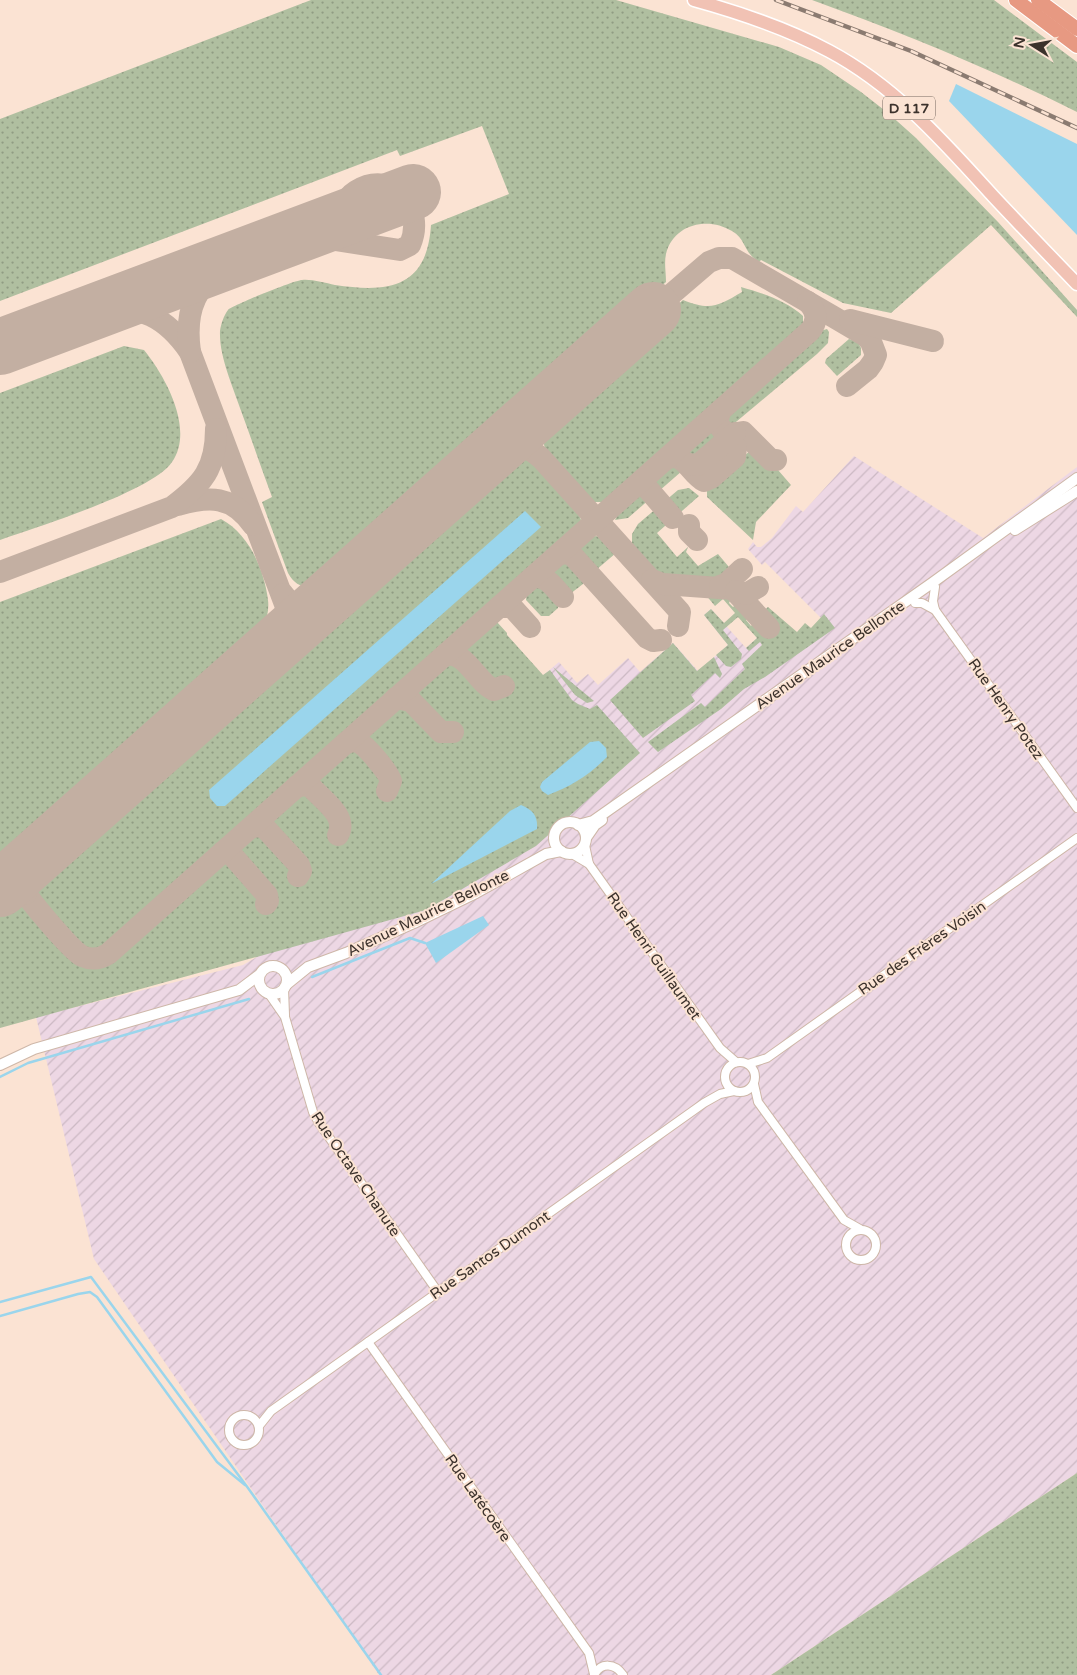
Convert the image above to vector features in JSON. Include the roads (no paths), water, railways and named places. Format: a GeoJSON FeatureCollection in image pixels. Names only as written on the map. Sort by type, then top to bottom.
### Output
{"type":"FeatureCollection","features":[{"type":"Feature","properties":{"kind":"highway"},"geometry":{"type":"LineString","coordinates":[[1016,0],[1077,46]]}},
{"type":"Feature","properties":{"kind":"highway"},"geometry":{"type":"LineString","coordinates":[[1038,0],[1077,29]]}},
{"type":"Feature","properties":{"kind":"main road","name":"D 117"},"geometry":{"type":"LineString","coordinates":[[694,0],[747,15],[798,35],[830,51],[889,90],[948,146],[1077,284]]}},
{"type":"Feature","properties":{"kind":"main road","name":"D 117"},"geometry":{"type":"LineString","coordinates":[[716,0],[771,18],[820,40],[850,56],[902,93],[946,135],[1077,273]]}},
{"type":"Feature","properties":{"kind":"street","name":"Avenue Maurice Bellonte"},"geometry":{"type":"LineString","coordinates":[[578,825],[593,821],[932,583],[1077,478]]}},
{"type":"Feature","properties":{"kind":"street","name":"Avenue Maurice Bellonte"},"geometry":{"type":"LineString","coordinates":[[585,842],[595,825],[914,603],[1000,540],[1077,491]]}},
{"type":"Feature","properties":{"kind":"street"},"geometry":{"type":"LineString","coordinates":[[935,610],[933,600],[936,587]]}},
{"type":"Feature","properties":{"kind":"street"},"geometry":{"type":"LineString","coordinates":[[914,603],[922,603],[935,610]]}},
{"type":"Feature","properties":{"kind":"street","name":"Rue Henry Potez"},"geometry":{"type":"LineString","coordinates":[[935,610],[1077,808]]}},
{"type":"Feature","properties":{"kind":"street"},"geometry":{"type":"LineString","coordinates":[[570,823],[578,825],[584,830],[585,842],[579,852],[566,853],[555,840],[556,831],[563,825],[570,823]]}},
{"type":"Feature","properties":{"kind":"street","name":"Rue des Frères Voisin"},"geometry":{"type":"LineString","coordinates":[[754,1080],[758,1069],[767,1058],[1077,838]]}},
{"type":"Feature","properties":{"kind":"street","name":"Avenue Maurice Bellonte"},"geometry":{"type":"LineString","coordinates":[[546,854],[555,840]]}},
{"type":"Feature","properties":{"kind":"street","name":"Rue Henri Guillaumet"},"geometry":{"type":"LineString","coordinates":[[585,842],[589,864],[720,1048],[736,1062]]}},
{"type":"Feature","properties":{"kind":"street","name":"Avenue Maurice Bellonte"},"geometry":{"type":"LineString","coordinates":[[282,969],[308,967],[414,923],[476,893],[546,854],[566,853]]}},
{"type":"Feature","properties":{"kind":"street","name":"Rue Henri Guillaumet"},"geometry":{"type":"LineString","coordinates":[[566,853],[589,864]]}},
{"type":"Feature","properties":{"kind":"street"},"geometry":{"type":"LineString","coordinates":[[0,1065],[34,1049],[239,990],[277,994],[286,986],[287,976],[282,969],[271,966],[263,969],[259,975],[239,990]]}},
{"type":"Feature","properties":{"kind":"street","name":"Avenue Maurice Bellonte"},"geometry":{"type":"LineString","coordinates":[[286,986],[308,967]]}},
{"type":"Feature","properties":{"kind":"street"},"geometry":{"type":"LineString","coordinates":[[259,975],[259,984],[266,992]]}},
{"type":"Feature","properties":{"kind":"street","name":"Rue Octave Chanute"},"geometry":{"type":"LineString","coordinates":[[286,986],[285,1017],[313,1112],[438,1292]]}},
{"type":"Feature","properties":{"kind":"street","name":"Rue Octave Chanute"},"geometry":{"type":"LineString","coordinates":[[266,992],[285,1017]]}},
{"type":"Feature","properties":{"kind":"street","name":"Rue Henri Guillaumet"},"geometry":{"type":"LineString","coordinates":[[720,1048],[725,1074]]}},
{"type":"Feature","properties":{"kind":"street","name":"Rue des Frères Voisin"},"geometry":{"type":"LineString","coordinates":[[748,1064],[767,1058]]}},
{"type":"Feature","properties":{"kind":"street"},"geometry":{"type":"LineString","coordinates":[[758,1102],[754,1080],[748,1064],[736,1062],[725,1074],[727,1086],[734,1091],[743,1092],[758,1102],[844,1220],[872,1234],[876,1242],[874,1252],[868,1258],[859,1260],[850,1255],[846,1247],[847,1238],[844,1220]]}},
{"type":"Feature","properties":{"kind":"street","name":"Rue Santos Dumont"},"geometry":{"type":"LineString","coordinates":[[710,1099],[725,1074]]}},
{"type":"Feature","properties":{"kind":"street"},"geometry":{"type":"LineString","coordinates":[[743,1092],[754,1080]]}},
{"type":"Feature","properties":{"kind":"street","name":"Rue Santos Dumont"},"geometry":{"type":"LineString","coordinates":[[271,1411],[710,1099],[734,1091]]}},
{"type":"Feature","properties":{"kind":"street"},"geometry":{"type":"LineString","coordinates":[[847,1238],[852,1232],[860,1229]]}},
{"type":"Feature","properties":{"kind":"street","name":"Rue Latécoère"},"geometry":{"type":"LineString","coordinates":[[368,1342],[589,1653]]}},
{"type":"Feature","properties":{"kind":"street"},"geometry":{"type":"LineString","coordinates":[[271,1411],[259,1426],[258,1437],[251,1443],[243,1445],[233,1440],[229,1431],[232,1420],[240,1415],[252,1416],[271,1411]]}},
{"type":"Feature","properties":{"kind":"street"},"geometry":{"type":"LineString","coordinates":[[252,1416],[259,1426]]}},
{"type":"Feature","properties":{"kind":"street"},"geometry":{"type":"LineString","coordinates":[[589,1653],[608,1665],[616,1667],[623,1675]]}},
{"type":"Feature","properties":{"kind":"street"},"geometry":{"type":"LineString","coordinates":[[589,1653],[594,1675]]}},
{"type":"Feature","properties":{"kind":"street"},"geometry":{"type":"LineString","coordinates":[[594,1675],[600,1668],[608,1665]]}},
{"type":"Feature","properties":{"kind":"water"},"geometry":{"type":"Polygon","coordinates":[[[956,84],[1077,144],[1077,235],[949,101],[956,84]]]}},
{"type":"Feature","properties":{"kind":"water"},"geometry":{"type":"Polygon","coordinates":[[[525,511],[541,527],[225,806],[217,806],[210,798],[209,790],[525,511]]]}},
{"type":"Feature","properties":{"kind":"water"},"geometry":{"type":"Polygon","coordinates":[[[599,741],[606,748],[607,757],[587,775],[565,788],[548,795],[542,791],[540,787],[542,782],[590,742],[599,741]]]}},
{"type":"Feature","properties":{"kind":"water"},"geometry":{"type":"Polygon","coordinates":[[[521,805],[534,814],[537,820],[537,829],[431,884],[510,811],[521,805]]]}},
{"type":"Feature","properties":{"kind":"water"},"geometry":{"type":"Polygon","coordinates":[[[483,916],[489,925],[436,963],[425,943],[483,916]]]}},
{"type":"Feature","properties":{"kind":"waterway"},"geometry":{"type":"LineString","coordinates":[[312,977],[410,938],[425,943]]}},
{"type":"Feature","properties":{"kind":"waterway"},"geometry":{"type":"LineString","coordinates":[[0,1077],[28,1063],[249,999]]}},
{"type":"Feature","properties":{"kind":"waterway"},"geometry":{"type":"LineString","coordinates":[[0,1302],[91,1277],[248,1488],[381,1675]]}},
{"type":"Feature","properties":{"kind":"waterway"},"geometry":{"type":"LineString","coordinates":[[0,1316],[90,1292],[97,1297],[217,1462],[245,1485]]}},
{"type":"Feature","properties":{"kind":"railway"},"geometry":{"type":"LineString","coordinates":[[776,0],[911,51],[1077,128]]}}]}
